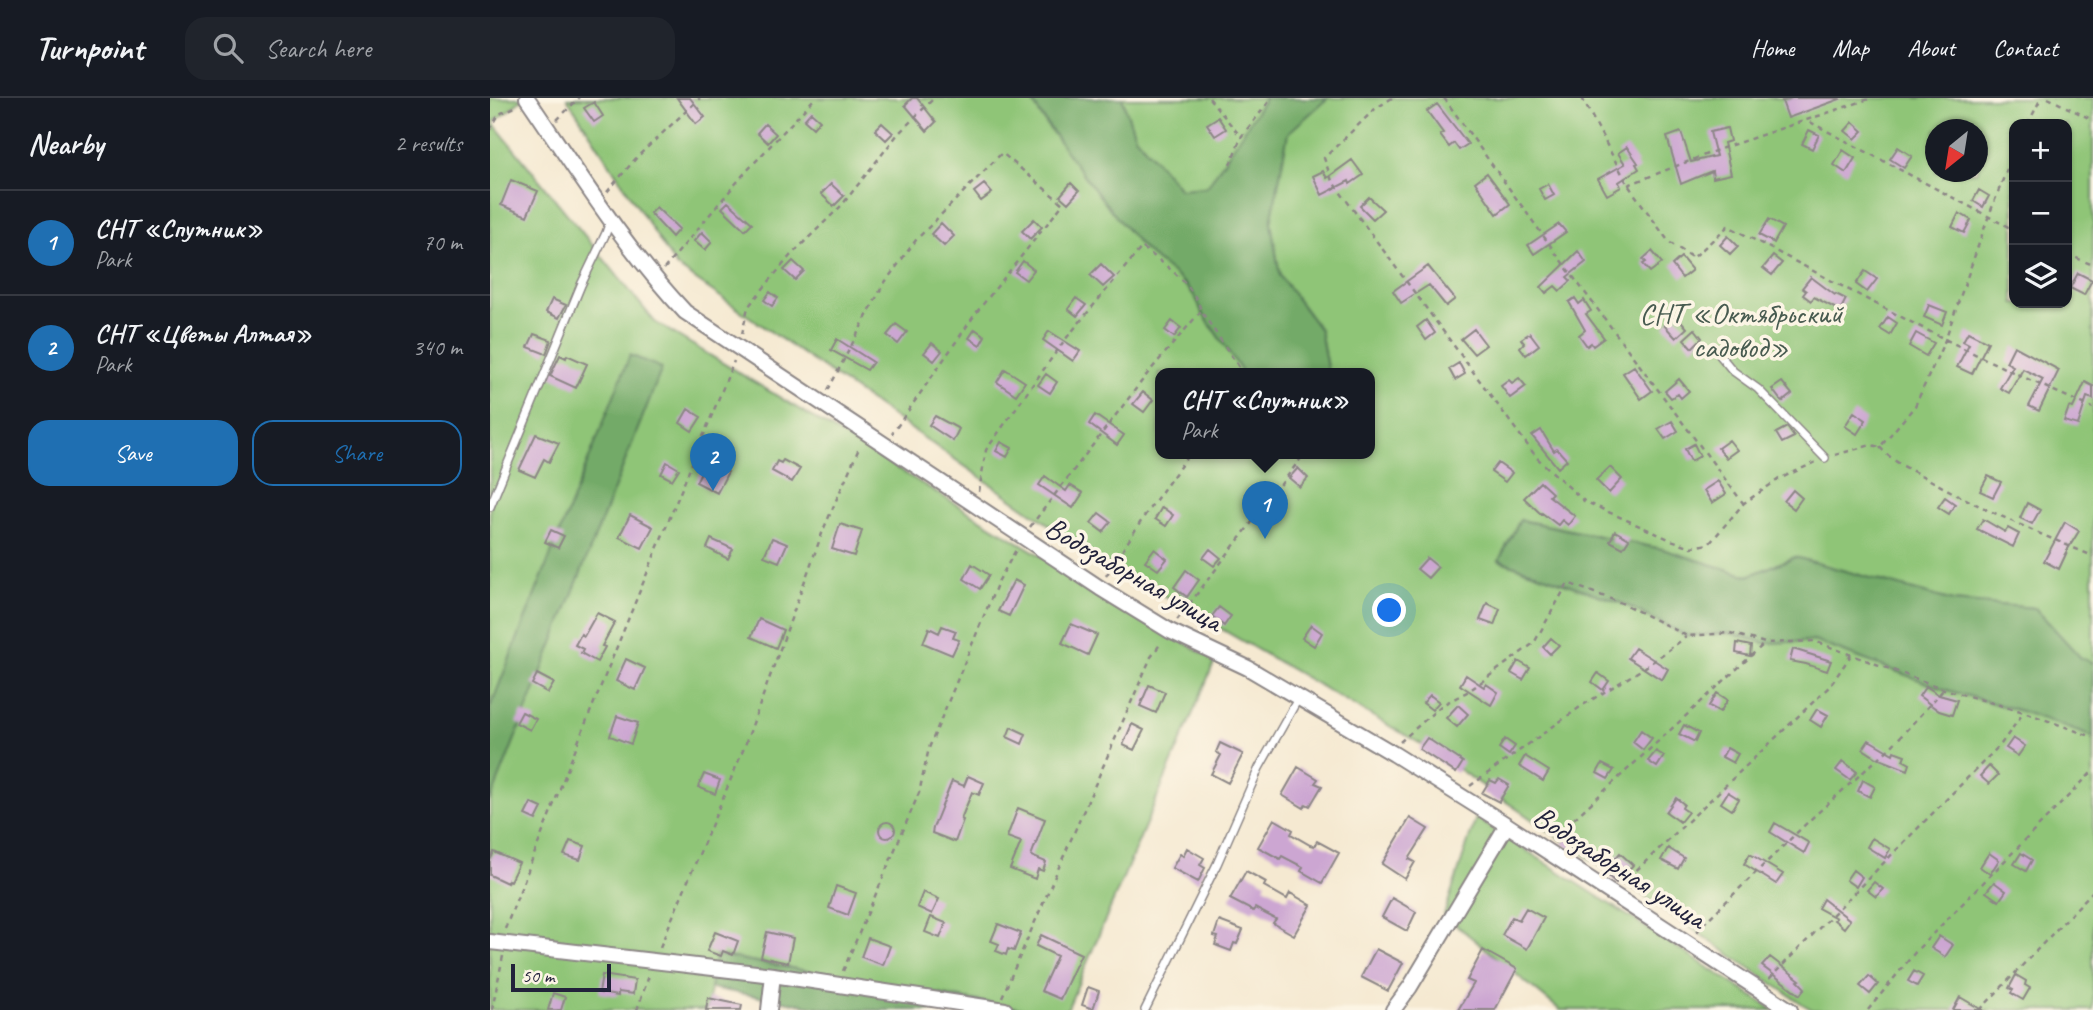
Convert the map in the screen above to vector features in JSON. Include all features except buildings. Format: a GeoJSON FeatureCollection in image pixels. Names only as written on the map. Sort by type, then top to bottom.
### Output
{"type":"FeatureCollection","features":[{"type":"Feature","properties":{"kind":"street","name":"Водозаборная улица"},"geometry":{"type":"LineString","coordinates":[[528,99],[598,203],[655,280],[685,312],[1100,588],[1170,631],[1248,668],[1300,697],[1394,754],[1790,1010]]}},
{"type":"Feature","properties":{"kind":"street"},"geometry":{"type":"LineString","coordinates":[[1393,1010],[1417,976],[1507,825]]}},
{"type":"Feature","properties":{"kind":"street"},"geometry":{"type":"LineString","coordinates":[[490,942],[774,975],[1001,1009]]}},
{"type":"Feature","properties":{"kind":"street"},"geometry":{"type":"LineString","coordinates":[[769,1010],[774,975]]}},
{"type":"Feature","properties":{"kind":"lane"},"geometry":{"type":"LineString","coordinates":[[490,507],[581,285],[607,233],[610,219]]}},
{"type":"Feature","properties":{"kind":"lane"},"geometry":{"type":"LineString","coordinates":[[1714,348],[1733,371],[1758,389],[1825,458]]}},
{"type":"Feature","properties":{"kind":"lane"},"geometry":{"type":"LineString","coordinates":[[1145,1010],[1217,864],[1259,768],[1300,697]]}},
{"type":"Feature","properties":{"kind":"path"},"geometry":{"type":"LineString","coordinates":[[547,130],[579,98]]}},
{"type":"Feature","properties":{"kind":"path"},"geometry":{"type":"LineString","coordinates":[[598,203],[638,156],[701,98]]}},
{"type":"Feature","properties":{"kind":"path"},"geometry":{"type":"LineString","coordinates":[[655,280],[743,175],[815,98]]}},
{"type":"Feature","properties":{"kind":"path"},"geometry":{"type":"LineString","coordinates":[[492,1010],[505,945],[505,926],[738,349],[748,307],[790,256],[842,205],[898,134],[934,98]]}},
{"type":"Feature","properties":{"kind":"path"},"geometry":{"type":"LineString","coordinates":[[1209,98],[1241,137]]}},
{"type":"Feature","properties":{"kind":"path"},"geometry":{"type":"LineString","coordinates":[[1230,165],[1241,137],[1272,98]]}},
{"type":"Feature","properties":{"kind":"path"},"geometry":{"type":"LineString","coordinates":[[1392,98],[1375,109],[1324,158],[1332,181],[1537,458],[1584,501],[1671,540],[1692,547],[1709,544],[1744,503],[1779,479],[1825,458],[1871,445],[1880,447],[1888,457],[2023,528],[2093,555]]}},
{"type":"Feature","properties":{"kind":"path"},"geometry":{"type":"LineString","coordinates":[[1444,98],[1565,266],[1744,503]]}},
{"type":"Feature","properties":{"kind":"path"},"geometry":{"type":"LineString","coordinates":[[1582,98],[1628,185],[1669,242],[1693,258],[1728,226],[1945,340],[2031,382],[2093,408]]}},
{"type":"Feature","properties":{"kind":"path"},"geometry":{"type":"LineString","coordinates":[[1628,185],[1720,149],[1872,98]]}},
{"type":"Feature","properties":{"kind":"path"},"geometry":{"type":"LineString","coordinates":[[2030,119],[2041,98]]}},
{"type":"Feature","properties":{"kind":"path"},"geometry":{"type":"LineString","coordinates":[[2048,98],[2093,120]]}},
{"type":"Feature","properties":{"kind":"path"},"geometry":{"type":"LineString","coordinates":[[490,130],[499,114],[528,99]]}},
{"type":"Feature","properties":{"kind":"path"},"geometry":{"type":"LineString","coordinates":[[1808,121],[2009,228]]}},
{"type":"Feature","properties":{"kind":"path"},"geometry":{"type":"LineString","coordinates":[[821,401],[850,352],[883,285],[916,240],[1002,153],[1063,204],[976,313],[885,446]]}},
{"type":"Feature","properties":{"kind":"path"},"geometry":{"type":"LineString","coordinates":[[1880,447],[1914,405],[1945,340],[2009,164]]}},
{"type":"Feature","properties":{"kind":"path"},"geometry":{"type":"LineString","coordinates":[[977,505],[986,450],[1064,341],[1142,247],[1177,275],[1198,300],[1201,311],[1240,368]]}},
{"type":"Feature","properties":{"kind":"path"},"geometry":{"type":"LineString","coordinates":[[2072,256],[2093,265]]}},
{"type":"Feature","properties":{"kind":"path"},"geometry":{"type":"LineString","coordinates":[[839,985],[919,793],[929,748],[998,582],[1022,538],[1042,509],[1201,311]]}},
{"type":"Feature","properties":{"kind":"path"},"geometry":{"type":"LineString","coordinates":[[637,1010],[654,961],[744,748],[824,528],[866,434]]}},
{"type":"Feature","properties":{"kind":"path"},"geometry":{"type":"LineString","coordinates":[[1100,588],[1141,521],[1186,459]]}},
{"type":"Feature","properties":{"kind":"path"},"geometry":{"type":"LineString","coordinates":[[1001,1009],[1151,657],[1300,459]]}},
{"type":"Feature","properties":{"kind":"path"},"geometry":{"type":"LineString","coordinates":[[1394,754],[1401,740],[1442,705],[1469,691],[1534,643],[1568,583],[1625,604],[1687,636],[1730,633],[1765,643],[1814,641],[1944,689],[2024,712],[2093,737]]}},
{"type":"Feature","properties":{"kind":"path"},"geometry":{"type":"LineString","coordinates":[[1459,794],[1583,705],[1644,668],[1687,636]]}},
{"type":"Feature","properties":{"kind":"path"},"geometry":{"type":"LineString","coordinates":[[1542,848],[1765,643]]}},
{"type":"Feature","properties":{"kind":"path"},"geometry":{"type":"LineString","coordinates":[[1612,894],[1830,686],[1851,655]]}},
{"type":"Feature","properties":{"kind":"path"},"geometry":{"type":"LineString","coordinates":[[1690,944],[1703,923],[1812,818],[1891,747],[1944,689]]}},
{"type":"Feature","properties":{"kind":"path"},"geometry":{"type":"LineString","coordinates":[[1759,989],[2001,744],[2024,712]]}},
{"type":"Feature","properties":{"kind":"path"},"geometry":{"type":"LineString","coordinates":[[1868,1010],[1917,950],[2093,771]]}},
{"type":"Feature","properties":{"kind":"path"},"geometry":{"type":"LineString","coordinates":[[1980,1010],[2093,891]]}},
{"type":"Feature","properties":{"kind":"green space"},"geometry":{"type":"Polygon","coordinates":[[[490,98],[524,98],[493,123],[655,322],[1215,661],[1067,1010],[1028,1010],[717,955],[706,1010],[490,1010],[490,98]]]}},
{"type":"Feature","properties":{"kind":"green space","name":"СНТ «Октябрьский садовод»"},"geometry":{"type":"Polygon","coordinates":[[[567,98],[1030,98],[1048,127],[1142,247],[1176,275],[1198,300],[1201,311],[1240,368],[1155,368],[1155,459],[1375,459],[1375,368],[1327,368],[1320,330],[1280,276],[1271,223],[1207,187],[1180,189],[1135,136],[1122,98],[2093,98],[2093,663],[2081,659],[2035,608],[1953,601],[1795,557],[1748,576],[1662,549],[1521,520],[1500,561],[1624,604],[1687,636],[1730,633],[1765,643],[1814,641],[1944,689],[2024,712],[2093,737],[2093,1010],[1813,1010],[1426,747],[1093,555],[676,266],[567,98]]]}},
{"type":"Feature","properties":{"kind":"green space"},"geometry":{"type":"Polygon","coordinates":[[[1030,98],[1122,98],[1135,136],[1180,189],[1207,187],[1265,98],[1328,98],[1288,133],[1271,223],[1280,276],[1320,330],[1327,368],[1240,368],[1201,311],[1191,291],[1148,253],[1068,154],[1030,98]]]}},
{"type":"Feature","properties":{"kind":"green space"},"geometry":{"type":"Polygon","coordinates":[[[630,355],[662,368],[490,802],[490,708],[630,355]]]}},
{"type":"Feature","properties":{"kind":"green space"},"geometry":{"type":"Polygon","coordinates":[[[1520,520],[1662,549],[1748,576],[1795,557],[1953,601],[2035,608],[2081,658],[2093,663],[2093,737],[2024,712],[1944,689],[1814,641],[1765,643],[1730,633],[1687,636],[1624,604],[1499,560],[1520,520]]]}},
{"type":"Feature","properties":{"kind":"green space"},"geometry":{"type":"Polygon","coordinates":[[[1476,818],[1774,1010],[1560,1010],[1444,915],[1476,818]]]}},
{"type":"Feature","properties":{"kind":"green space"},"geometry":{"type":"Polygon","coordinates":[[[716,955],[1028,1010],[834,1010],[710,988],[716,955]]]}},
{"type":"Feature","properties":{"kind":"place","name":"СНТ «Цветы Алтая»"},"geometry":{"type":"Point","coordinates":[713,491]}},
{"type":"Feature","properties":{"kind":"place","name":"СНТ «Спутник»"},"geometry":{"type":"Point","coordinates":[1265,539]}}]}
